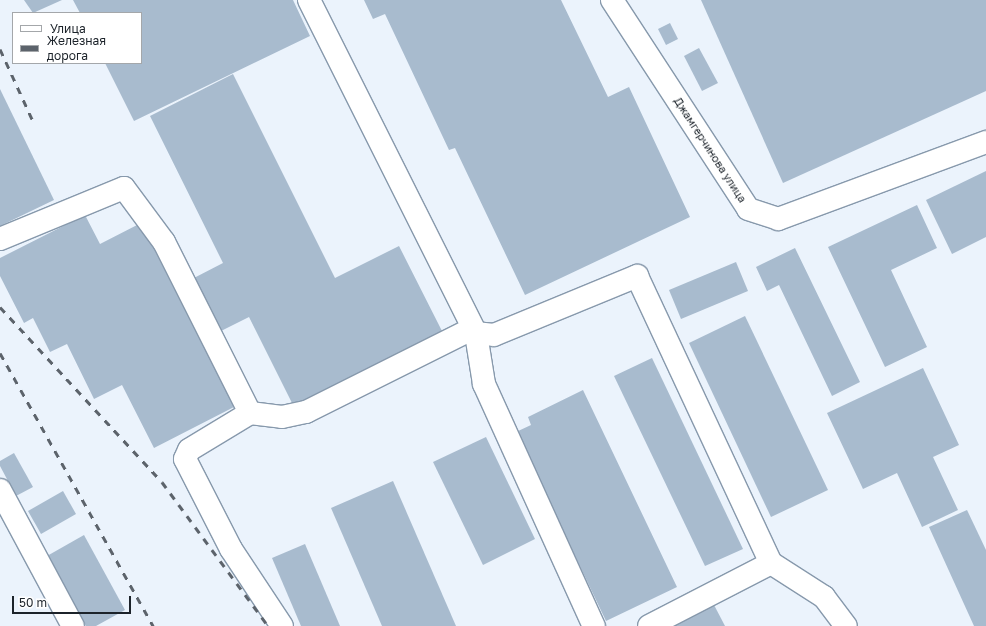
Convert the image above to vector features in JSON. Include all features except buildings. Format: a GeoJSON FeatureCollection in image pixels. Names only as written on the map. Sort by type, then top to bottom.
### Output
{"type":"FeatureCollection","features":[{"type":"Feature","properties":{"kind":"street"},"geometry":{"type":"LineString","coordinates":[[309,0],[476,334],[484,384],[594,626]]}},
{"type":"Feature","properties":{"kind":"street","name":"Джамгерчинова улица"},"geometry":{"type":"LineString","coordinates":[[612,0],[748,208],[778,219],[986,142]]}},
{"type":"Feature","properties":{"kind":"street"},"geometry":{"type":"LineString","coordinates":[[0,239],[124,188],[164,242],[250,413]]}},
{"type":"Feature","properties":{"kind":"street"},"geometry":{"type":"LineString","coordinates":[[282,626],[231,549],[185,459],[189,450],[250,413],[282,417],[306,412],[466,332],[494,335],[637,276],[771,563],[824,597],[846,626]]}},
{"type":"Feature","properties":{"kind":"street"},"geometry":{"type":"LineString","coordinates":[[0,490],[73,626]]}},
{"type":"Feature","properties":{"kind":"street"},"geometry":{"type":"LineString","coordinates":[[649,626],[771,563]]}},
{"type":"Feature","properties":{"kind":"railway"},"geometry":{"type":"LineString","coordinates":[[0,49],[32,119]]}},
{"type":"Feature","properties":{"kind":"railway"},"geometry":{"type":"LineString","coordinates":[[0,307],[162,482],[268,626]]}},
{"type":"Feature","properties":{"kind":"railway"},"geometry":{"type":"LineString","coordinates":[[0,353],[153,626]]}}]}
